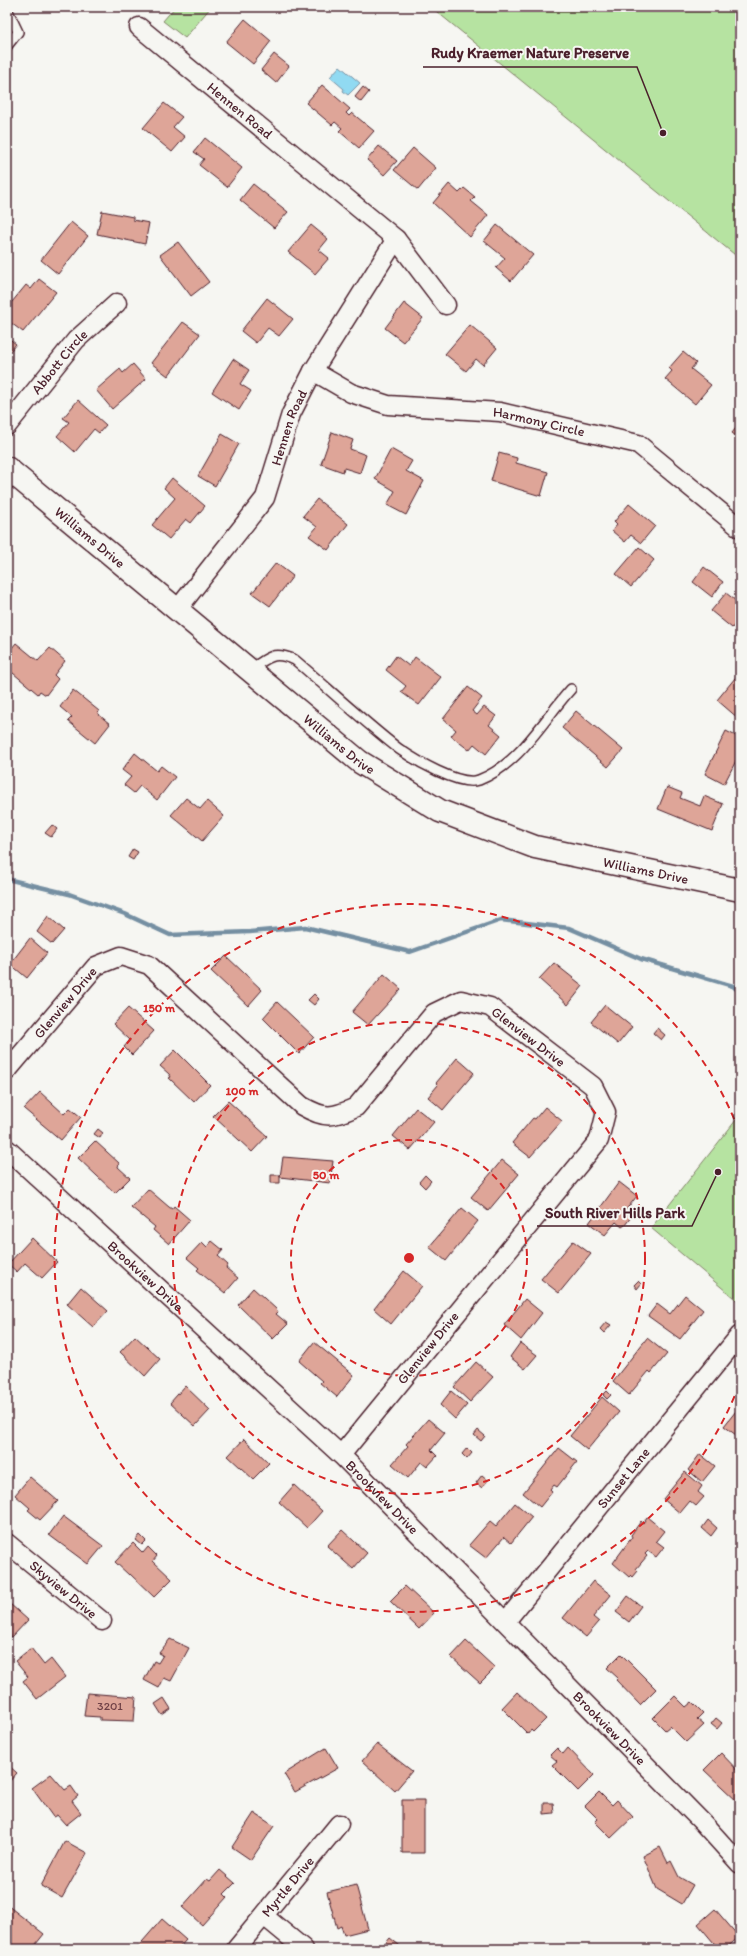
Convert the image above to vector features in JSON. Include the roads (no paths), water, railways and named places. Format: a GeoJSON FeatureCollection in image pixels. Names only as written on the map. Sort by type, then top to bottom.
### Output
{"type":"FeatureCollection","features":[{"type":"Feature","properties":{"kind":"main road","name":"Williams Drive"},"geometry":{"type":"LineString","coordinates":[[7,468],[360,762],[440,811],[535,847],[740,890]]}},
{"type":"Feature","properties":{"kind":"street","name":"Hennen Road"},"geometry":{"type":"LineString","coordinates":[[139,27],[396,239],[446,305]]}},
{"type":"Feature","properties":{"kind":"street","name":"Hennen Road"},"geometry":{"type":"LineString","coordinates":[[177,610],[265,498],[291,414],[313,371],[396,239]]}},
{"type":"Feature","properties":{"kind":"street","name":"Abbott Circle"},"geometry":{"type":"LineString","coordinates":[[7,426],[76,340],[117,303]]}},
{"type":"Feature","properties":{"kind":"street","name":"Harmony Circle"},"geometry":{"type":"LineString","coordinates":[[313,371],[352,393],[388,405],[500,412],[638,444],[740,528]]}},
{"type":"Feature","properties":{"kind":"street","name":"Glenview Drive"},"geometry":{"type":"LineString","coordinates":[[7,1071],[96,966],[121,956],[149,965],[302,1106],[319,1115],[338,1115],[356,1107],[434,1013],[461,1000],[490,1007],[592,1086],[606,1112],[599,1140],[341,1455]]}},
{"type":"Feature","properties":{"kind":"street","name":"Brookview Drive"},"geometry":{"type":"LineString","coordinates":[[7,1149],[341,1455],[703,1822],[740,1864]]}},
{"type":"Feature","properties":{"kind":"street","name":"Sunset Lane"},"geometry":{"type":"LineString","coordinates":[[506,1621],[740,1335]]}},
{"type":"Feature","properties":{"kind":"street","name":"Skyview Drive"},"geometry":{"type":"LineString","coordinates":[[7,1543],[102,1620]]}},
{"type":"Feature","properties":{"kind":"street","name":"Myrtle Drive"},"geometry":{"type":"LineString","coordinates":[[236,1949],[339,1824]]}},
{"type":"Feature","properties":{"kind":"street"},"geometry":{"type":"LineString","coordinates":[[264,1916],[304,1949]]}},
{"type":"Feature","properties":{"kind":"lane"},"geometry":{"type":"LineString","coordinates":[[7,9],[18,32],[7,46]]}},
{"type":"Feature","properties":{"kind":"lane"},"geometry":{"type":"LineString","coordinates":[[249,670],[275,654],[284,655],[295,660],[400,749],[435,770],[464,780],[478,780],[504,765],[521,750],[571,689]]}},
{"type":"Feature","properties":{"kind":"water"},"geometry":{"type":"Polygon","coordinates":[[[340,66],[360,83],[348,95],[343,91],[344,89],[330,77],[340,66]]]}},
{"type":"Feature","properties":{"kind":"waterway"},"geometry":{"type":"LineString","coordinates":[[7,879],[69,894],[125,914],[170,935],[250,932],[305,927],[410,952],[501,920],[569,928],[641,959],[733,986],[740,992]]}},
{"type":"Feature","properties":{"kind":"place","name":"Rudy Kraemer Nature Preserve"},"geometry":{"type":"Point","coordinates":[663,133]}},
{"type":"Feature","properties":{"kind":"place","name":"South River Hills Park"},"geometry":{"type":"Point","coordinates":[718,1172]}}]}
